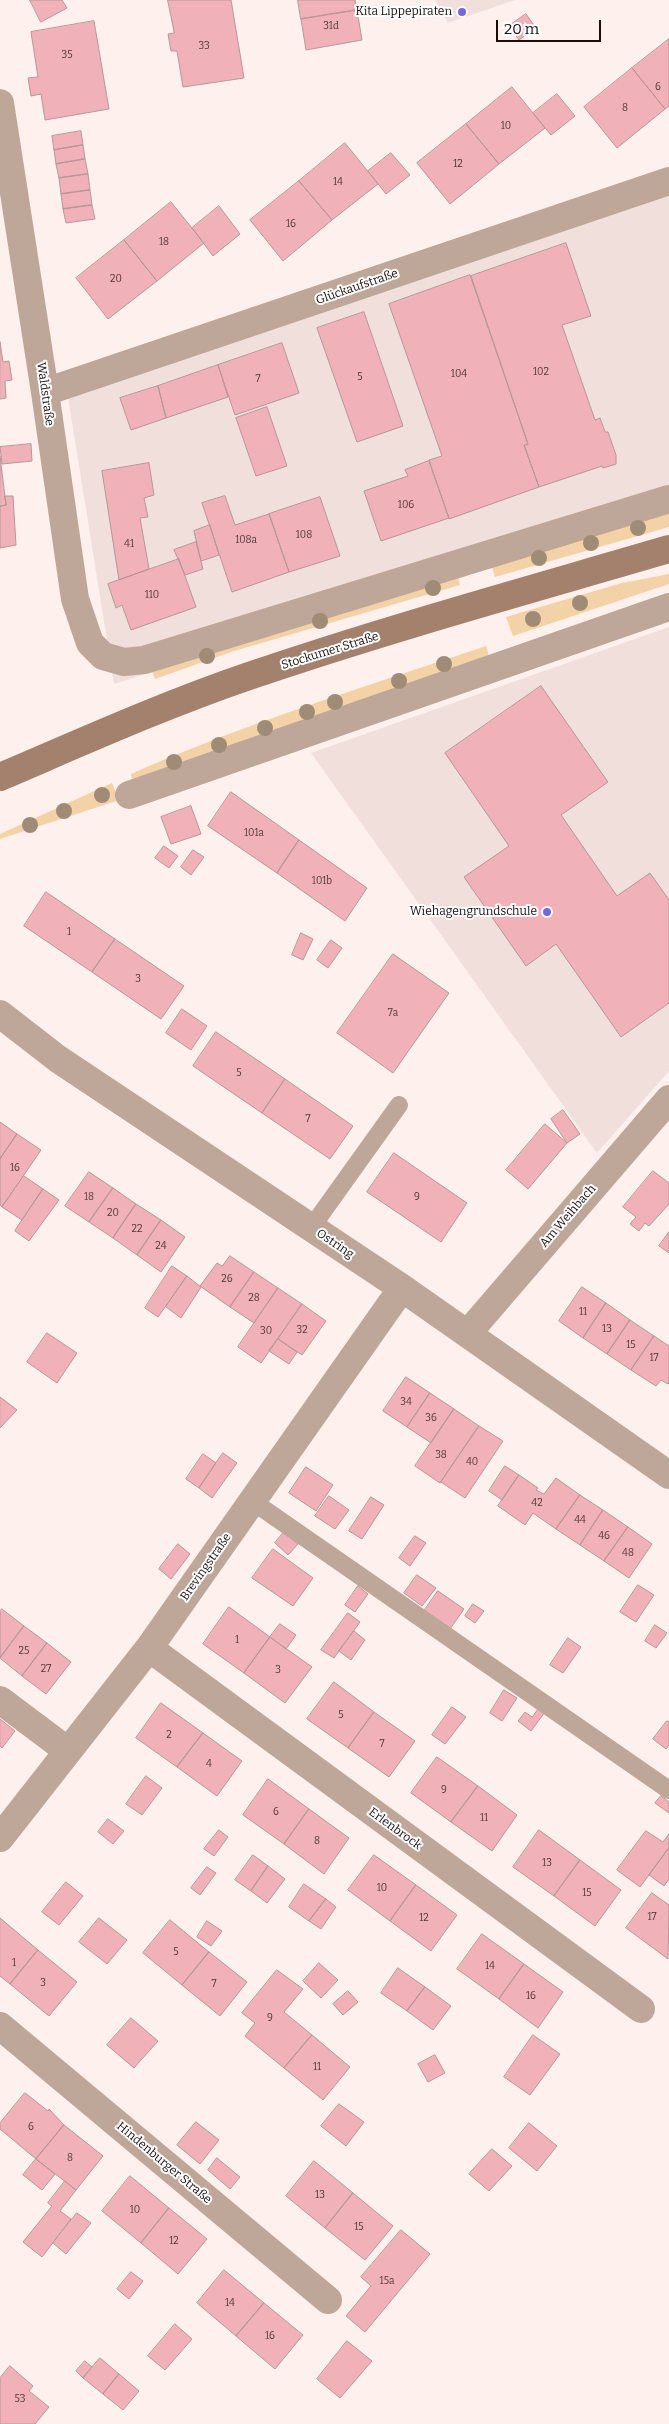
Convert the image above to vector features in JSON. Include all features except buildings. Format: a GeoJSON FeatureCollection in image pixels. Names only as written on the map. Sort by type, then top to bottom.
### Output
{"type":"FeatureCollection","features":[{"type":"Feature","properties":{"kind":"main road","name":"Stockumer Straße"},"geometry":{"type":"LineString","coordinates":[[0,777],[137,718],[249,676],[482,603],[669,549]]}},
{"type":"Feature","properties":{"kind":"street","name":"Waldstraße"},"geometry":{"type":"LineString","coordinates":[[0,103],[75,599],[90,643],[103,656],[124,662],[144,660],[669,499]]}},
{"type":"Feature","properties":{"kind":"street","name":"Glückaufstraße"},"geometry":{"type":"LineString","coordinates":[[45,392],[669,181]]}},
{"type":"Feature","properties":{"kind":"street"},"geometry":{"type":"LineString","coordinates":[[129,795],[669,607]]}},
{"type":"Feature","properties":{"kind":"street","name":"Ostring"},"geometry":{"type":"LineString","coordinates":[[0,1014],[58,1059],[402,1288],[669,1474]]}},
{"type":"Feature","properties":{"kind":"street","name":"Am Weihbach"},"geometry":{"type":"LineString","coordinates":[[468,1333],[669,1099]]}},
{"type":"Feature","properties":{"kind":"street","name":"Brevingstraße"},"geometry":{"type":"LineString","coordinates":[[0,1838],[149,1648],[402,1288]]}},
{"type":"Feature","properties":{"kind":"street","name":"Erlenbrock"},"geometry":{"type":"LineString","coordinates":[[149,1648],[641,2009]]}},
{"type":"Feature","properties":{"kind":"street"},"geometry":{"type":"LineString","coordinates":[[0,1700],[68,1751]]}},
{"type":"Feature","properties":{"kind":"street","name":"Hindenburger Straße"},"geometry":{"type":"LineString","coordinates":[[0,2026],[328,2300]]}},
{"type":"Feature","properties":{"kind":"lane"},"geometry":{"type":"LineString","coordinates":[[311,1228],[399,1105]]}},
{"type":"Feature","properties":{"kind":"lane"},"geometry":{"type":"LineString","coordinates":[[252,1501],[669,1790]]}},
{"type":"Feature","properties":{"kind":"shaded area","name":"Kita Lippepiraten"},"geometry":{"type":"Polygon","coordinates":[[[435,0],[515,0],[448,23],[435,0]]]}},
{"type":"Feature","properties":{"kind":"shaded area"},"geometry":{"type":"Polygon","coordinates":[[[669,195],[669,512],[114,684],[68,397],[669,195]]]}},
{"type":"Feature","properties":{"kind":"shaded area"},"geometry":{"type":"Polygon","coordinates":[[[669,512],[669,527],[495,577],[492,567],[669,512]]]}},
{"type":"Feature","properties":{"kind":"shaded area"},"geometry":{"type":"Polygon","coordinates":[[[669,574],[669,584],[513,636],[506,617],[622,583],[669,574]]]}},
{"type":"Feature","properties":{"kind":"shaded area"},"geometry":{"type":"Polygon","coordinates":[[[458,576],[460,585],[231,652],[155,679],[152,671],[458,576]]]}},
{"type":"Feature","properties":{"kind":"shaded area","name":"Wiehagengrundschule"},"geometry":{"type":"Polygon","coordinates":[[[669,627],[669,1071],[597,1153],[311,753],[669,627]]]}},
{"type":"Feature","properties":{"kind":"shaded area"},"geometry":{"type":"Polygon","coordinates":[[[486,646],[489,656],[132,780],[131,774],[218,738],[486,646]]]}},
{"type":"Feature","properties":{"kind":"shaded area"},"geometry":{"type":"Polygon","coordinates":[[[112,783],[119,800],[0,839],[0,834],[112,783]]]}},
{"type":"Feature","properties":{"kind":"place","name":"Kita Lippepiraten"},"geometry":{"type":"Point","coordinates":[462,12]}},
{"type":"Feature","properties":{"kind":"place","name":"Wiehagengrundschule"},"geometry":{"type":"Point","coordinates":[547,912]}}]}
